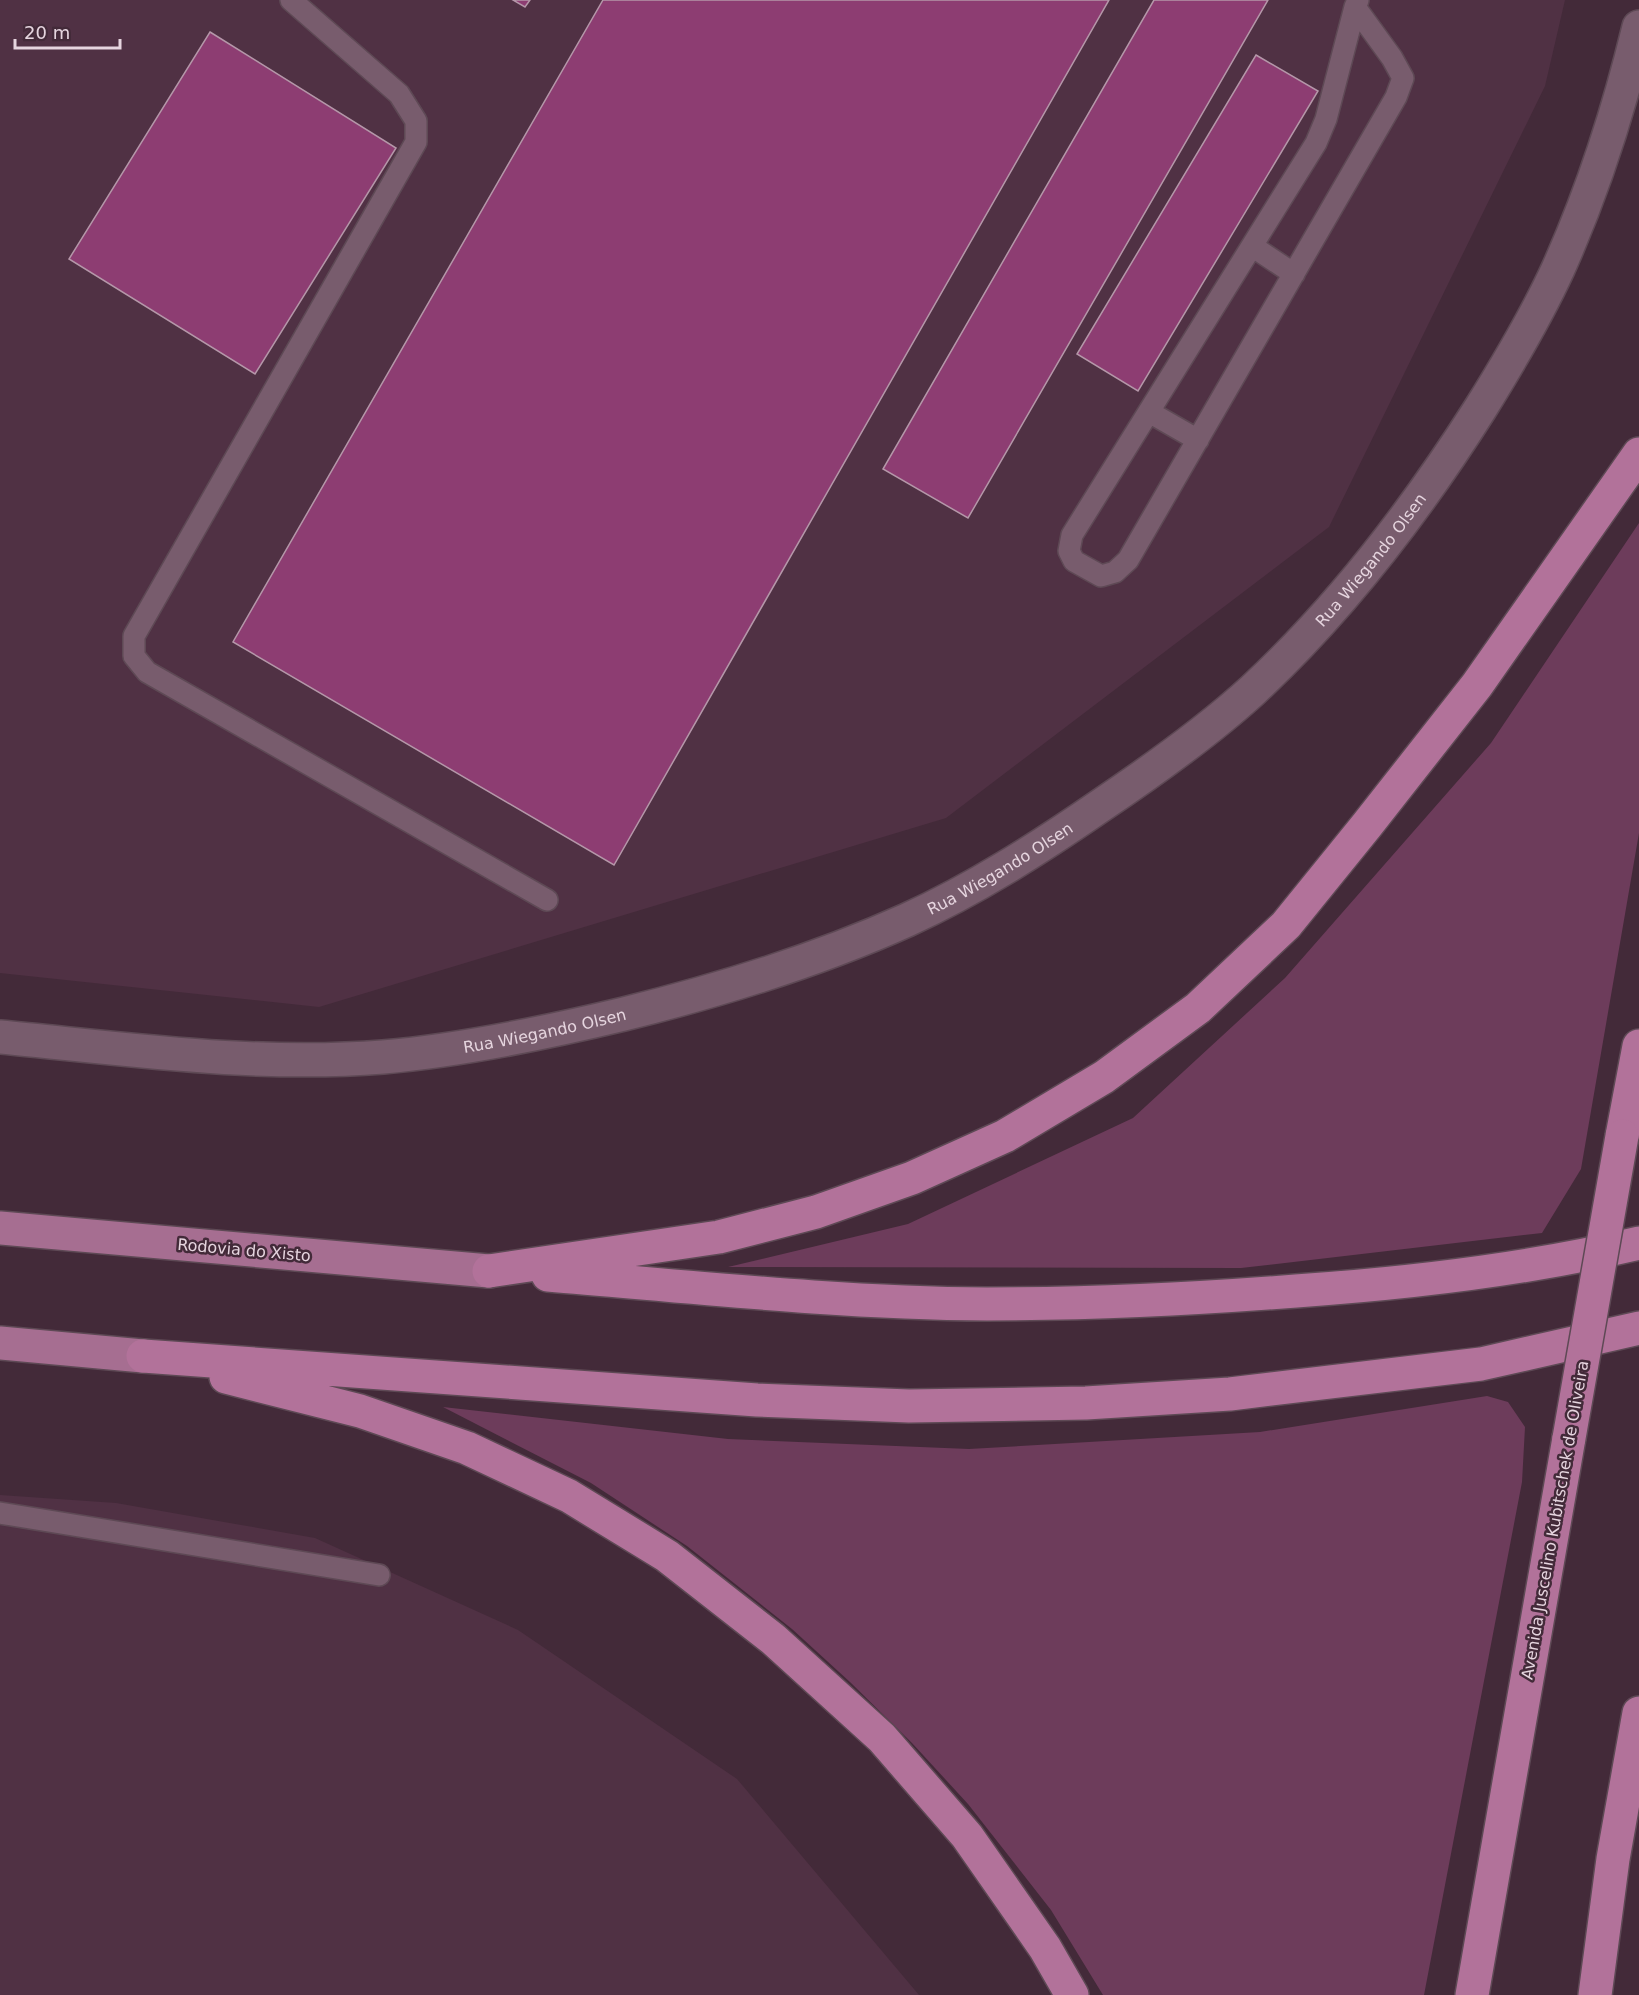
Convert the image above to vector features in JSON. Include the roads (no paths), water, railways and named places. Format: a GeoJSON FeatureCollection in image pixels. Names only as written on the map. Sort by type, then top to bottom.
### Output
{"type":"FeatureCollection","features":[{"type":"Feature","properties":{"kind":"highway"},"geometry":{"type":"LineString","coordinates":[[489,1271],[719,1237],[816,1212],[912,1179],[1005,1136],[1104,1077],[1198,1008],[1286,925],[1477,685],[1639,454]]}},
{"type":"Feature","properties":{"kind":"highway","name":"Avenida Juscelino Kubitschek de Oliveira"},"geometry":{"type":"LineString","coordinates":[[1472,1995],[1639,1046]]}},
{"type":"Feature","properties":{"kind":"highway","name":"Rodovia do Xisto"},"geometry":{"type":"LineString","coordinates":[[0,1228],[489,1271]]}},
{"type":"Feature","properties":{"kind":"highway"},"geometry":{"type":"LineString","coordinates":[[489,1271],[830,1298],[986,1304],[1134,1302],[1388,1285],[1572,1259],[1639,1243]]}},
{"type":"Feature","properties":{"kind":"highway"},"geometry":{"type":"LineString","coordinates":[[0,1343],[143,1356],[757,1400],[909,1406],[1086,1403],[1230,1394],[1481,1364],[1639,1328]]}},
{"type":"Feature","properties":{"kind":"highway"},"geometry":{"type":"LineString","coordinates":[[143,1356],[360,1411],[467,1448],[569,1496],[668,1556],[773,1639],[882,1738],[967,1836],[1045,1948],[1072,1995]]}},
{"type":"Feature","properties":{"kind":"highway"},"geometry":{"type":"LineString","coordinates":[[1595,1995],[1612,1860],[1639,1713]]}},
{"type":"Feature","properties":{"kind":"main road","name":"Rua Wiegando Olsen"},"geometry":{"type":"LineString","coordinates":[[0,1037],[177,1055],[279,1060],[381,1057],[470,1046],[584,1024],[688,998],[835,951],[912,918],[975,886],[1050,841],[1126,789],[1250,693],[1311,632],[1386,544],[1457,445],[1510,361],[1557,272],[1594,182],[1626,82],[1639,27]]}},
{"type":"Feature","properties":{"kind":"lane"},"geometry":{"type":"LineString","coordinates":[[291,0],[399,94],[416,120],[416,142],[134,636],[134,656],[147,672],[547,900]]}},
{"type":"Feature","properties":{"kind":"lane"},"geometry":{"type":"LineString","coordinates":[[1357,4],[1403,78],[1396,97],[1128,560],[1116,572],[1101,576],[1074,561],[1069,551],[1072,535],[1316,143],[1326,119],[1357,4]]}},
{"type":"Feature","properties":{"kind":"lane"},"geometry":{"type":"LineString","coordinates":[[1252,246],[1294,274]]}},
{"type":"Feature","properties":{"kind":"lane"},"geometry":{"type":"LineString","coordinates":[[1149,412],[1198,440]]}},
{"type":"Feature","properties":{"kind":"lane"},"geometry":{"type":"LineString","coordinates":[[0,1513],[379,1575]]}}]}
